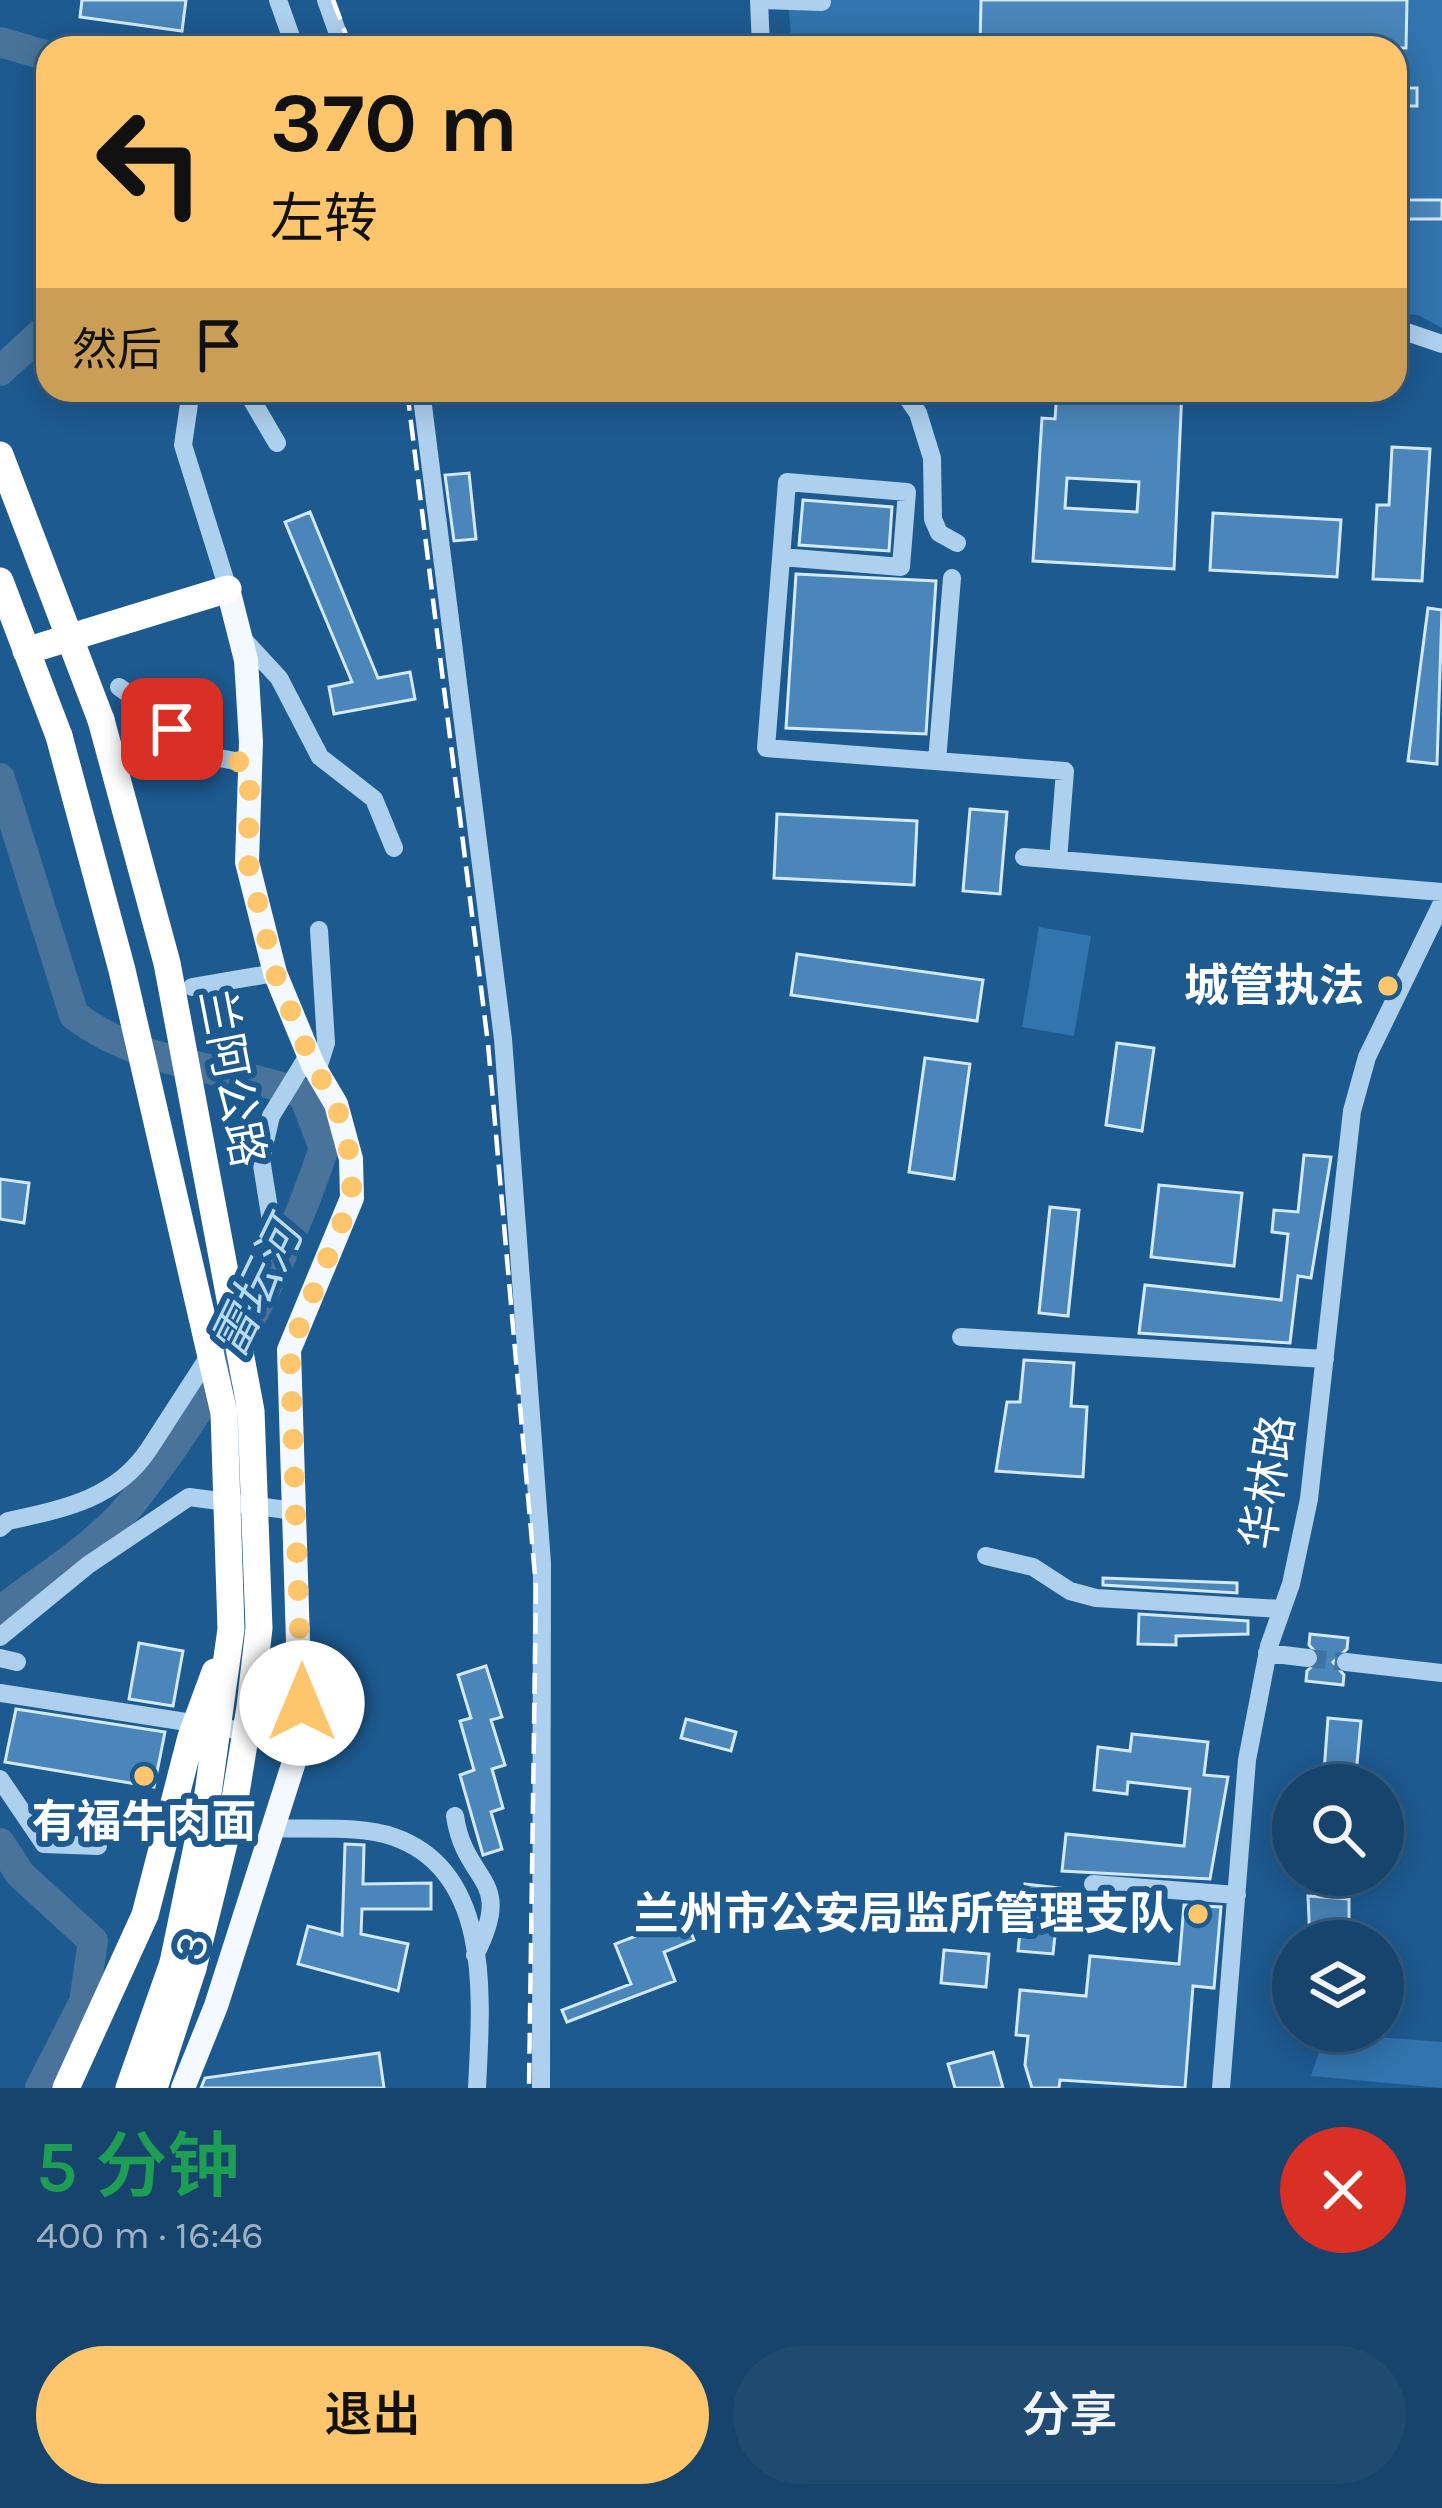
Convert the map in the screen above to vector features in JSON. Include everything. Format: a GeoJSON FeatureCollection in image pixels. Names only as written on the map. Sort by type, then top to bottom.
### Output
{"type":"FeatureCollection","features":[{"type":"Feature","properties":{"kind":"highway","name":"兰阿公路"},"geometry":{"type":"LineString","coordinates":[[2,460],[101,720],[167,963],[251,1411],[259,1628],[255,1667],[235,1799],[183,1965],[154,2088]]}},
{"type":"Feature","properties":{"kind":"highway","name":"兰阿公路"},"geometry":{"type":"LineString","coordinates":[[0,581],[58,736],[122,970],[224,1414],[231,1629],[212,1771],[183,1965],[130,2088]]}},
{"type":"Feature","properties":{"kind":"highway"},"geometry":{"type":"LineString","coordinates":[[26,651],[228,589]]}},
{"type":"Feature","properties":{"kind":"highway"},"geometry":{"type":"LineString","coordinates":[[66,2088],[145,1915],[191,1737],[231,1629]]}},
{"type":"Feature","properties":{"kind":"highway"},"geometry":{"type":"LineString","coordinates":[[178,2088],[183,1965]]}},
{"type":"Feature","properties":{"kind":"main road","name":"3"},"geometry":{"type":"LineString","coordinates":[[178,2088],[274,1828],[301,1740],[290,1350],[352,1198],[351,1159],[336,1104],[275,973],[248,862],[250,764],[241,637],[228,589]]}},
{"type":"Feature","properties":{"kind":"street"},"geometry":{"type":"LineString","coordinates":[[278,0],[291,36]]}},
{"type":"Feature","properties":{"kind":"street"},"geometry":{"type":"LineString","coordinates":[[326,0],[339,36]]}},
{"type":"Feature","properties":{"kind":"street"},"geometry":{"type":"LineString","coordinates":[[760,36],[759,0],[822,2]]}},
{"type":"Feature","properties":{"kind":"street"},"geometry":{"type":"LineString","coordinates":[[1407,332],[1442,344]]}},
{"type":"Feature","properties":{"kind":"street"},"geometry":{"type":"LineString","coordinates":[[189,402],[183,445],[228,589]]}},
{"type":"Feature","properties":{"kind":"street"},"geometry":{"type":"LineString","coordinates":[[253,402],[277,442]]}},
{"type":"Feature","properties":{"kind":"street"},"geometry":{"type":"LineString","coordinates":[[423,402],[502,1039],[542,1563],[541,2088]]}},
{"type":"Feature","properties":{"kind":"street"},"geometry":{"type":"LineString","coordinates":[[910,402],[932,458],[933,519],[939,533],[957,543]]}},
{"type":"Feature","properties":{"kind":"street"},"geometry":{"type":"LineString","coordinates":[[782,557],[901,567],[907,492],[788,482],[766,748],[1065,771],[1058,860]]}},
{"type":"Feature","properties":{"kind":"street"},"geometry":{"type":"LineString","coordinates":[[937,761],[952,578]]}},
{"type":"Feature","properties":{"kind":"street"},"geometry":{"type":"LineString","coordinates":[[241,637],[279,678],[320,757],[374,800],[394,848]]}},
{"type":"Feature","properties":{"kind":"street"},"geometry":{"type":"LineString","coordinates":[[119,687],[214,757],[250,764]]}},
{"type":"Feature","properties":{"kind":"street"},"geometry":{"type":"LineString","coordinates":[[1024,857],[1442,892]]}},
{"type":"Feature","properties":{"kind":"street","name":"华林路"},"geometry":{"type":"LineString","coordinates":[[1221,2088],[1247,1760],[1268,1654],[1309,1499],[1359,1081],[1442,903]]}},
{"type":"Feature","properties":{"kind":"street"},"geometry":{"type":"LineString","coordinates":[[0,1528],[8,1521],[73,1508],[135,1470],[248,1296],[271,1221],[261,1160],[271,1116],[326,1043],[319,930]]}},
{"type":"Feature","properties":{"kind":"street"},"geometry":{"type":"LineString","coordinates":[[192,987],[275,973]]}},
{"type":"Feature","properties":{"kind":"street"},"geometry":{"type":"LineString","coordinates":[[961,1336],[1324,1359]]}},
{"type":"Feature","properties":{"kind":"street"},"geometry":{"type":"LineString","coordinates":[[0,1637],[88,1565],[189,1498],[295,1510]]}},
{"type":"Feature","properties":{"kind":"street"},"geometry":{"type":"LineString","coordinates":[[986,1556],[1033,1567],[1070,1591],[1096,1598],[1282,1609]]}},
{"type":"Feature","properties":{"kind":"street"},"geometry":{"type":"LineString","coordinates":[[1268,1654],[1308,1658]]}},
{"type":"Feature","properties":{"kind":"street"},"geometry":{"type":"LineString","coordinates":[[1346,1662],[1442,1673]]}},
{"type":"Feature","properties":{"kind":"street"},"geometry":{"type":"LineString","coordinates":[[0,1694],[301,1740]]}},
{"type":"Feature","properties":{"kind":"street"},"geometry":{"type":"LineString","coordinates":[[0,1779],[44,1844],[98,1846]]}},
{"type":"Feature","properties":{"kind":"street"},"geometry":{"type":"LineString","coordinates":[[455,1816],[459,1846],[484,1876],[494,1902],[490,1924],[475,1954]]}},
{"type":"Feature","properties":{"kind":"street"},"geometry":{"type":"LineString","coordinates":[[274,1828],[390,1835],[444,1869],[460,1891],[475,1954],[481,2013],[477,2088]]}},
{"type":"Feature","properties":{"kind":"street"},"geometry":{"type":"LineString","coordinates":[[1094,1884],[1237,1894]]}},
{"type":"Feature","properties":{"kind":"shaded area"},"geometry":{"type":"Polygon","coordinates":[[[788,0],[1442,0],[1442,328],[1407,314],[1407,36],[791,36],[788,0]]]}},
{"type":"Feature","properties":{"kind":"shaded area"},"geometry":{"type":"Polygon","coordinates":[[[1039,927],[1091,936],[1074,1036],[1022,1027],[1039,927]]]}},
{"type":"Feature","properties":{"kind":"shaded area"},"geometry":{"type":"Polygon","coordinates":[[[1404,2039],[1442,2042],[1442,2088],[1311,2076],[1319,2052],[1404,2052],[1404,2039]]]}},
{"type":"Feature","properties":{"kind":"building"},"geometry":{"type":"Polygon","coordinates":[[[82,0],[186,0],[182,31],[80,17],[82,0]]]}},
{"type":"Feature","properties":{"kind":"building"},"geometry":{"type":"Polygon","coordinates":[[[981,0],[1407,0],[1406,36],[980,36],[981,0]]]}},
{"type":"Feature","properties":{"kind":"building"},"geometry":{"type":"Polygon","coordinates":[[[1407,88],[1417,88],[1417,106],[1407,106],[1407,88]]]}},
{"type":"Feature","properties":{"kind":"building"},"geometry":{"type":"Polygon","coordinates":[[[1407,200],[1442,200],[1442,219],[1407,219],[1407,200]]]}},
{"type":"Feature","properties":{"kind":"building"},"geometry":{"type":"Polygon","coordinates":[[[1056,402],[1181,402],[1174,569],[1033,561],[1042,418],[1055,419],[1056,402]],[[1067,478],[1065,508],[1137,512],[1139,482],[1067,478]]]}},
{"type":"Feature","properties":{"kind":"building"},"geometry":{"type":"Polygon","coordinates":[[[1392,447],[1430,449],[1422,581],[1373,579],[1377,505],[1389,505],[1392,447]]]}},
{"type":"Feature","properties":{"kind":"building"},"geometry":{"type":"Polygon","coordinates":[[[469,473],[476,539],[454,541],[445,475],[469,473]]]}},
{"type":"Feature","properties":{"kind":"building"},"geometry":{"type":"Polygon","coordinates":[[[803,500],[892,507],[889,551],[799,545],[803,500]]]}},
{"type":"Feature","properties":{"kind":"building"},"geometry":{"type":"Polygon","coordinates":[[[310,512],[378,678],[410,672],[415,699],[334,714],[329,687],[352,682],[285,522],[310,512]]]}},
{"type":"Feature","properties":{"kind":"building"},"geometry":{"type":"Polygon","coordinates":[[[1213,513],[1341,520],[1337,577],[1210,570],[1213,513]]]}},
{"type":"Feature","properties":{"kind":"building"},"geometry":{"type":"Polygon","coordinates":[[[796,574],[936,581],[926,734],[786,728],[796,574]]]}},
{"type":"Feature","properties":{"kind":"building"},"geometry":{"type":"Polygon","coordinates":[[[1428,608],[1442,610],[1437,764],[1408,761],[1428,608]]]}},
{"type":"Feature","properties":{"kind":"building"},"geometry":{"type":"Polygon","coordinates":[[[970,809],[1007,812],[1000,894],[963,891],[970,809]]]}},
{"type":"Feature","properties":{"kind":"building"},"geometry":{"type":"Polygon","coordinates":[[[777,814],[917,821],[914,885],[774,878],[777,814]]]}},
{"type":"Feature","properties":{"kind":"building"},"geometry":{"type":"Polygon","coordinates":[[[797,954],[983,980],[977,1021],[791,995],[797,954]]]}},
{"type":"Feature","properties":{"kind":"building"},"geometry":{"type":"Polygon","coordinates":[[[1117,1043],[1154,1048],[1142,1131],[1106,1125],[1117,1043]]]}},
{"type":"Feature","properties":{"kind":"building"},"geometry":{"type":"Polygon","coordinates":[[[925,1058],[970,1064],[954,1179],[909,1172],[925,1058]]]}},
{"type":"Feature","properties":{"kind":"building"},"geometry":{"type":"Polygon","coordinates":[[[1304,1155],[1331,1157],[1311,1278],[1298,1276],[1290,1343],[1139,1333],[1145,1285],[1281,1300],[1288,1234],[1272,1232],[1274,1210],[1298,1212],[1304,1155]]]}},
{"type":"Feature","properties":{"kind":"building"},"geometry":{"type":"Polygon","coordinates":[[[0,1179],[29,1183],[24,1223],[0,1219],[0,1179]]]}},
{"type":"Feature","properties":{"kind":"building"},"geometry":{"type":"Polygon","coordinates":[[[1159,1185],[1242,1193],[1234,1266],[1151,1257],[1159,1185]]]}},
{"type":"Feature","properties":{"kind":"building"},"geometry":{"type":"Polygon","coordinates":[[[1050,1207],[1079,1210],[1068,1316],[1039,1313],[1050,1207]]]}},
{"type":"Feature","properties":{"kind":"building"},"geometry":{"type":"Polygon","coordinates":[[[1024,1360],[1074,1363],[1071,1406],[1087,1407],[1083,1477],[996,1471],[1007,1402],[1020,1402],[1024,1360]]]}},
{"type":"Feature","properties":{"kind":"building"},"geometry":{"type":"Polygon","coordinates":[[[1103,1578],[1237,1583],[1237,1593],[1103,1585],[1103,1578]]]}},
{"type":"Feature","properties":{"kind":"building"},"geometry":{"type":"Polygon","coordinates":[[[1139,1614],[1248,1621],[1248,1634],[1176,1636],[1176,1645],[1138,1644],[1139,1614]]]}},
{"type":"Feature","properties":{"kind":"building"},"geometry":{"type":"Polygon","coordinates":[[[1310,1634],[1348,1638],[1347,1649],[1333,1662],[1344,1675],[1343,1685],[1306,1681],[1307,1671],[1321,1658],[1309,1645],[1310,1634]]]}},
{"type":"Feature","properties":{"kind":"building"},"geometry":{"type":"Polygon","coordinates":[[[139,1643],[183,1651],[173,1706],[129,1699],[139,1643]]]}},
{"type":"Feature","properties":{"kind":"building"},"geometry":{"type":"Polygon","coordinates":[[[486,1666],[502,1717],[491,1720],[505,1765],[492,1769],[503,1808],[491,1812],[502,1849],[483,1855],[460,1775],[474,1770],[460,1721],[471,1718],[458,1675],[486,1666]]]}},
{"type":"Feature","properties":{"kind":"building"},"geometry":{"type":"Polygon","coordinates":[[[16,1709],[165,1732],[154,1787],[5,1762],[16,1709]]]}},
{"type":"Feature","properties":{"kind":"building"},"geometry":{"type":"Polygon","coordinates":[[[1328,1718],[1361,1721],[1357,1764],[1325,1764],[1328,1718]]]}},
{"type":"Feature","properties":{"kind":"building"},"geometry":{"type":"Polygon","coordinates":[[[686,1719],[736,1732],[731,1751],[681,1738],[686,1719]]]}},
{"type":"Feature","properties":{"kind":"building"},"geometry":{"type":"Polygon","coordinates":[[[1132,1734],[1208,1742],[1204,1775],[1228,1777],[1210,1879],[1062,1871],[1066,1834],[1184,1846],[1190,1789],[1128,1782],[1127,1794],[1094,1790],[1098,1747],[1130,1751],[1132,1734]]]}},
{"type":"Feature","properties":{"kind":"building"},"geometry":{"type":"Polygon","coordinates":[[[345,1844],[364,1845],[363,1884],[431,1883],[431,1909],[362,1909],[361,1934],[408,1944],[398,1991],[298,1964],[308,1926],[342,1935],[345,1844]]]}},
{"type":"Feature","properties":{"kind":"building"},"geometry":{"type":"Polygon","coordinates":[[[1025,1884],[1060,1888],[1053,1954],[1018,1951],[1025,1884]]]}},
{"type":"Feature","properties":{"kind":"building"},"geometry":{"type":"Polygon","coordinates":[[[1308,1896],[1349,1899],[1349,1920],[1309,1920],[1308,1896]]]}},
{"type":"Feature","properties":{"kind":"building"},"geometry":{"type":"Polygon","coordinates":[[[1184,1905],[1221,1907],[1214,1988],[1193,1986],[1185,2088],[1060,2080],[1059,2088],[1032,2088],[1025,2065],[1028,2036],[1016,2035],[1020,1990],[1086,1996],[1090,1956],[1179,1964],[1184,1905]]]}},
{"type":"Feature","properties":{"kind":"building"},"geometry":{"type":"Polygon","coordinates":[[[685,1917],[694,1940],[664,1952],[675,1981],[567,2022],[562,2010],[631,1984],[615,1944],[685,1917]]]}},
{"type":"Feature","properties":{"kind":"building"},"geometry":{"type":"Polygon","coordinates":[[[944,1950],[989,1954],[986,1987],[941,1983],[944,1950]]]}},
{"type":"Feature","properties":{"kind":"building"},"geometry":{"type":"Polygon","coordinates":[[[993,2052],[1003,2088],[955,2088],[948,2064],[993,2052]]]}},
{"type":"Feature","properties":{"kind":"building"},"geometry":{"type":"Polygon","coordinates":[[[379,2053],[384,2088],[201,2088],[205,2078],[379,2053]]]}},
{"type":"Feature","properties":{"kind":"waterway","name":"雷坛河"},"geometry":{"type":"LineString","coordinates":[[0,42],[36,52]]}},
{"type":"Feature","properties":{"kind":"waterway","name":"雷坛河"},"geometry":{"type":"LineString","coordinates":[[0,371],[36,338]]}},
{"type":"Feature","properties":{"kind":"waterway","name":"雷坛河"},"geometry":{"type":"LineString","coordinates":[[0,778],[74,1015],[100,1032],[156,1055],[303,1094],[324,1148],[289,1240],[244,1331],[164,1460],[106,1530],[0,1611]]}},
{"type":"Feature","properties":{"kind":"waterway","name":"雷坛河"},"geometry":{"type":"LineString","coordinates":[[0,1843],[20,1874],[93,1941],[84,2002],[40,2088]]}},
{"type":"Feature","properties":{"kind":"tunnel"},"geometry":{"type":"LineString","coordinates":[[1308,1658],[1346,1662]]}},
{"type":"Feature","properties":{"kind":"railway"},"geometry":{"type":"LineString","coordinates":[[333,0],[346,36]]}},
{"type":"Feature","properties":{"kind":"railway"},"geometry":{"type":"LineString","coordinates":[[408,402],[488,1044],[536,1587],[529,2088]]}},
{"type":"Feature","properties":{"kind":"place","name":"城管执法"},"geometry":{"type":"Point","coordinates":[1388,986]}},
{"type":"Feature","properties":{"kind":"place","name":"有福牛肉面"},"geometry":{"type":"Point","coordinates":[144,1776]}},
{"type":"Feature","properties":{"kind":"place","name":"兰州市公安局监所管理支队"},"geometry":{"type":"Point","coordinates":[1198,1914]}},
{"type":"Feature","properties":{"kind":"route"},"geometry":{"type":"LineString","coordinates":[[172,729],[214,757],[250,764],[248,862],[275,973],[313,1065],[336,1104],[351,1159],[352,1198],[290,1350],[302,1703]]}}]}
